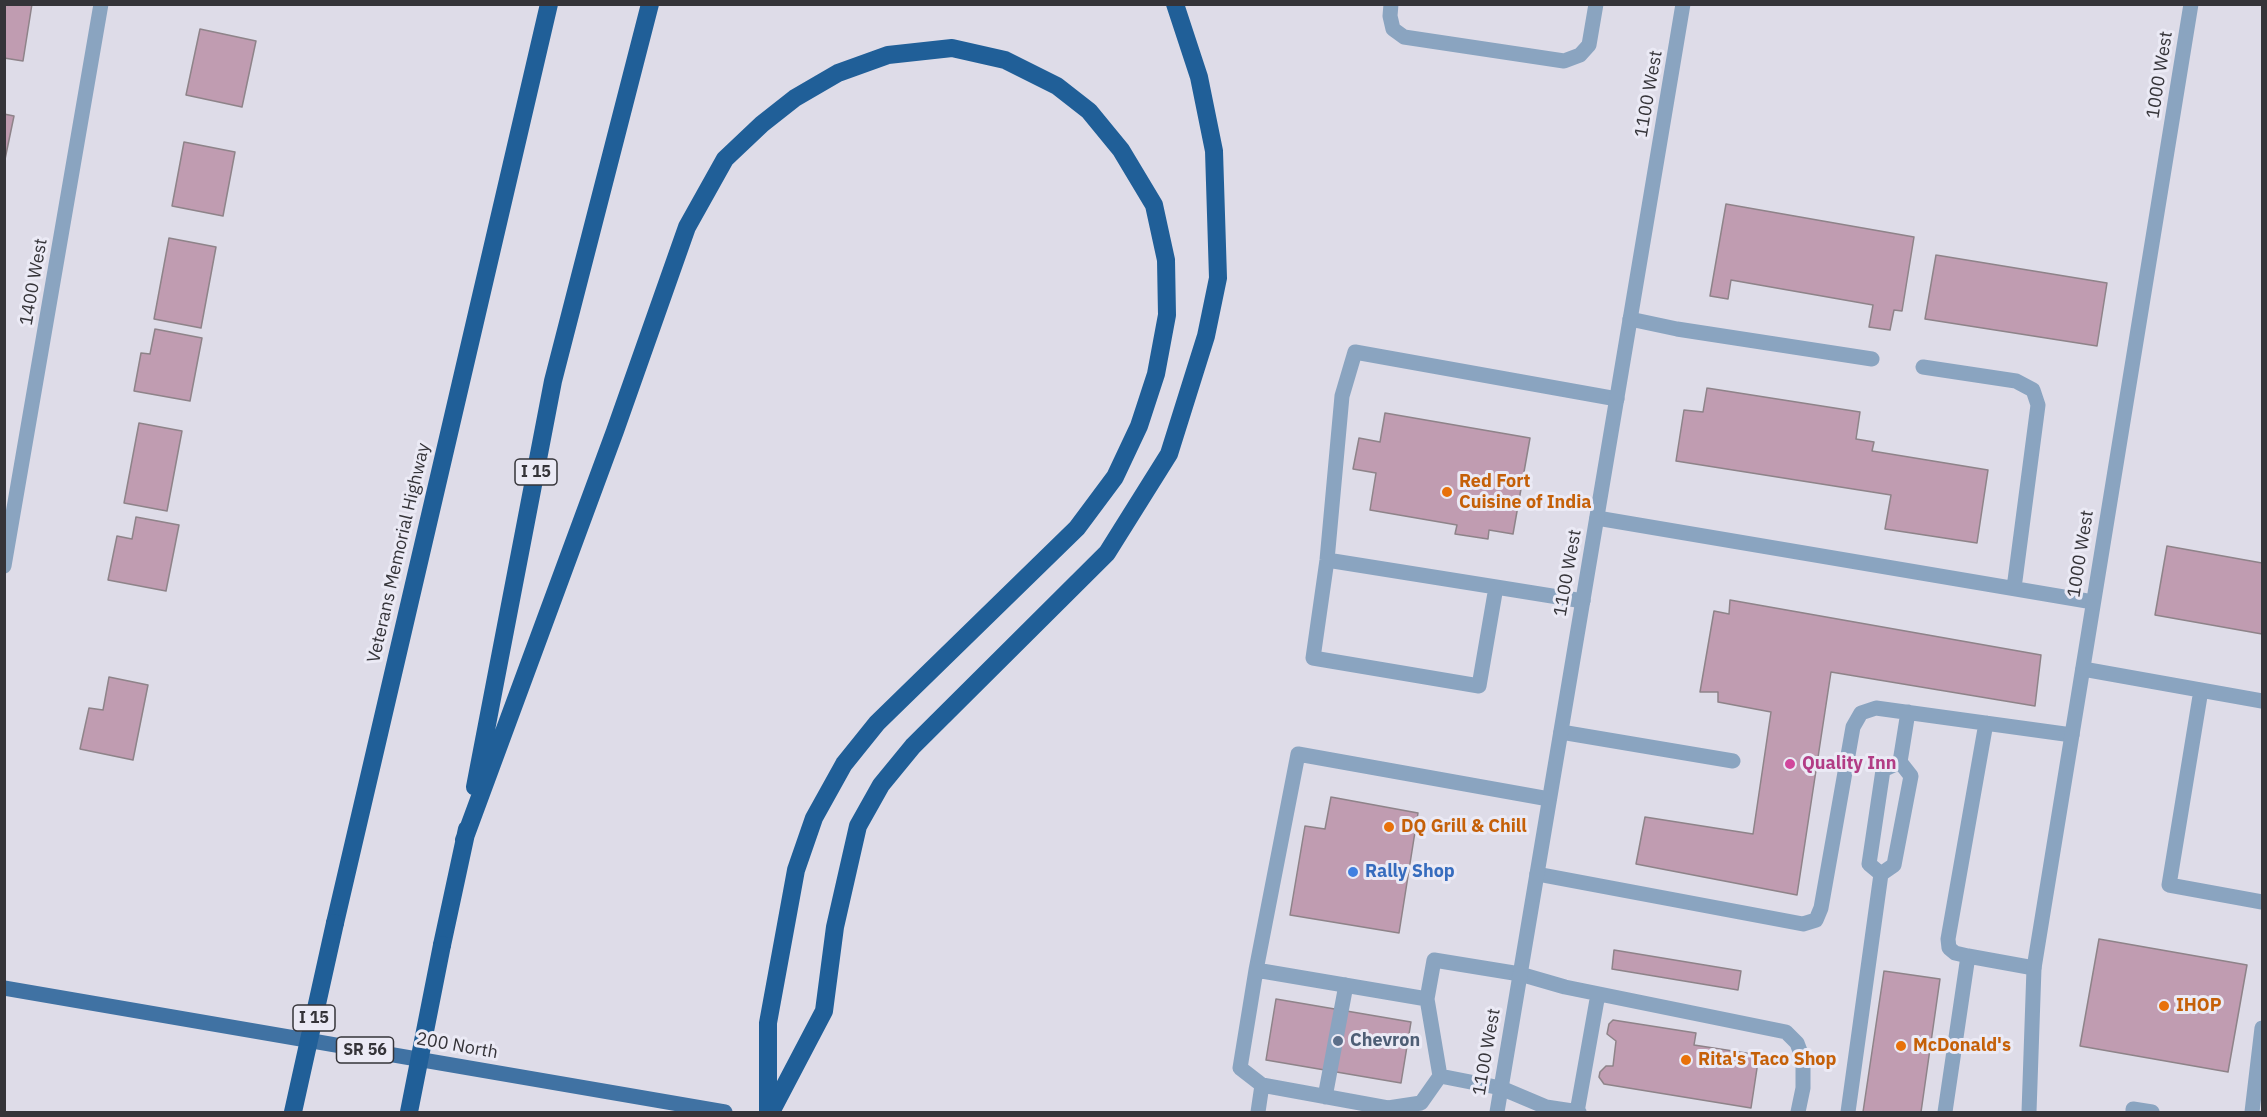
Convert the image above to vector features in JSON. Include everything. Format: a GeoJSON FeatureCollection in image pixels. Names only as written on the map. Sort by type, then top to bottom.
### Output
{"type":"FeatureCollection","features":[{"type":"Feature","properties":{"kind":"highway","name":"Veterans Memorial Highway"},"geometry":{"type":"LineString","coordinates":[[293,1113],[464,364],[549,4]]}},
{"type":"Feature","properties":{"kind":"highway","name":"I 15"},"geometry":{"type":"LineString","coordinates":[[409,1113],[553,381],[650,4]]}},
{"type":"Feature","properties":{"kind":"highway"},"geometry":{"type":"LineString","coordinates":[[770,1113],[824,1011],[835,927],[855,837],[858,826],[881,785],[913,746],[1107,553],[1169,454],[1206,336],[1218,278],[1214,151],[1199,77],[1175,4]]}},
{"type":"Feature","properties":{"kind":"highway"},"geometry":{"type":"LineString","coordinates":[[464,840],[687,227],[725,159],[762,124],[795,98],[838,73],[888,55],[952,48],[1005,60],[1057,86],[1089,111],[1121,150],[1154,205],[1166,260],[1167,315],[1156,374],[1139,426],[1115,477],[1077,528],[877,723],[844,764],[814,818],[796,870],[768,1023],[770,1113]]}},
{"type":"Feature","properties":{"kind":"main road","name":"200 North"},"geometry":{"type":"LineString","coordinates":[[4,988],[725,1113]]}},
{"type":"Feature","properties":{"kind":"street","name":"1400 West"},"geometry":{"type":"LineString","coordinates":[[4,566],[101,4]]}},
{"type":"Feature","properties":{"kind":"street"},"geometry":{"type":"LineString","coordinates":[[1391,4],[1390,16],[1393,29],[1404,37],[1564,61],[1580,55],[1589,45],[1596,4]]}},
{"type":"Feature","properties":{"kind":"street","name":"1100 West"},"geometry":{"type":"LineString","coordinates":[[1497,1113],[1683,4]]}},
{"type":"Feature","properties":{"kind":"street","name":"1000 West"},"geometry":{"type":"LineString","coordinates":[[2029,1113],[2034,968],[2191,4]]}},
{"type":"Feature","properties":{"kind":"street"},"geometry":{"type":"LineString","coordinates":[[1630,320],[1872,359]]}},
{"type":"Feature","properties":{"kind":"street"},"geometry":{"type":"LineString","coordinates":[[1496,587],[1479,686],[1312,657],[1327,560],[1342,396],[1355,352],[1617,399]]}},
{"type":"Feature","properties":{"kind":"street"},"geometry":{"type":"LineString","coordinates":[[1923,368],[2016,381],[2033,390],[2038,405],[2014,588]]}},
{"type":"Feature","properties":{"kind":"street"},"geometry":{"type":"LineString","coordinates":[[1597,518],[2093,602]]}},
{"type":"Feature","properties":{"kind":"street"},"geometry":{"type":"LineString","coordinates":[[1327,560],[1583,601]]}},
{"type":"Feature","properties":{"kind":"street"},"geometry":{"type":"LineString","coordinates":[[2082,669],[2262,701]]}},
{"type":"Feature","properties":{"kind":"street"},"geometry":{"type":"LineString","coordinates":[[2201,690],[2169,885],[2262,902]]}},
{"type":"Feature","properties":{"kind":"street"},"geometry":{"type":"LineString","coordinates":[[1537,874],[1803,924],[1816,920],[1821,908],[1853,727],[1861,714],[1876,708],[2072,735]]}},
{"type":"Feature","properties":{"kind":"street"},"geometry":{"type":"LineString","coordinates":[[1848,1113],[1881,874],[1894,865],[1911,776],[1900,762],[1908,712]]}},
{"type":"Feature","properties":{"kind":"street"},"geometry":{"type":"LineString","coordinates":[[1986,723],[1948,939],[1949,948],[1955,953],[2034,968]]}},
{"type":"Feature","properties":{"kind":"street"},"geometry":{"type":"LineString","coordinates":[[1561,732],[1733,761]]}},
{"type":"Feature","properties":{"kind":"street"},"geometry":{"type":"LineString","coordinates":[[1550,799],[1298,754],[1240,1068],[1262,1085],[1388,1110],[1421,1103],[1440,1076],[1428,999],[1434,960],[1520,974],[1565,987],[1786,1032],[1797,1043],[1803,1059],[1803,1088],[1797,1113]]}},
{"type":"Feature","properties":{"kind":"street"},"geometry":{"type":"LineString","coordinates":[[1881,874],[1869,864],[1883,770],[1900,762]]}},
{"type":"Feature","properties":{"kind":"street"},"geometry":{"type":"LineString","coordinates":[[1945,1113],[1968,956]]}},
{"type":"Feature","properties":{"kind":"street"},"geometry":{"type":"LineString","coordinates":[[1257,970],[1428,999]]}},
{"type":"Feature","properties":{"kind":"street"},"geometry":{"type":"LineString","coordinates":[[1325,1097],[1346,985]]}},
{"type":"Feature","properties":{"kind":"street"},"geometry":{"type":"LineString","coordinates":[[1440,1076],[1501,1088],[1546,1107],[1578,1112],[1598,994]]}},
{"type":"Feature","properties":{"kind":"street"},"geometry":{"type":"LineString","coordinates":[[2252,1113],[2262,1028]]}},
{"type":"Feature","properties":{"kind":"street"},"geometry":{"type":"LineString","coordinates":[[1258,1113],[1262,1085]]}},
{"type":"Feature","properties":{"kind":"street"},"geometry":{"type":"LineString","coordinates":[[2133,1113],[2133,1109],[2152,1113]]}},
{"type":"Feature","properties":{"kind":"building"},"geometry":{"type":"Polygon","coordinates":[[[4,4],[32,4],[23,61],[4,58],[4,4]]]}},
{"type":"Feature","properties":{"kind":"building"},"geometry":{"type":"Polygon","coordinates":[[[200,29],[256,41],[242,107],[186,95],[200,29]]]}},
{"type":"Feature","properties":{"kind":"building"},"geometry":{"type":"Polygon","coordinates":[[[4,114],[14,116],[4,164],[4,114]]]}},
{"type":"Feature","properties":{"kind":"building"},"geometry":{"type":"Polygon","coordinates":[[[184,142],[235,152],[223,216],[172,206],[184,142]]]}},
{"type":"Feature","properties":{"kind":"building"},"geometry":{"type":"Polygon","coordinates":[[[1726,204],[1914,237],[1902,311],[1894,310],[1890,330],[1869,327],[1873,305],[1731,280],[1728,299],[1710,296],[1726,204]]]}},
{"type":"Feature","properties":{"kind":"building"},"geometry":{"type":"Polygon","coordinates":[[[169,238],[216,247],[201,328],[154,319],[169,238]]]}},
{"type":"Feature","properties":{"kind":"building"},"geometry":{"type":"Polygon","coordinates":[[[1936,255],[2107,283],[2097,346],[1925,319],[1936,255]]]}},
{"type":"Feature","properties":{"kind":"building"},"geometry":{"type":"Polygon","coordinates":[[[155,329],[202,338],[190,401],[134,391],[141,353],[150,354],[155,329]]]}},
{"type":"Feature","properties":{"kind":"building"},"geometry":{"type":"Polygon","coordinates":[[[1707,388],[1860,412],[1856,439],[1874,442],[1872,451],[1988,470],[1977,543],[1885,529],[1891,495],[1676,461],[1684,410],[1703,412],[1707,388]]]}},
{"type":"Feature","properties":{"kind":"building","name":"Red Fort Cuisine of India"},"geometry":{"type":"Polygon","coordinates":[[[1385,413],[1530,438],[1513,534],[1489,530],[1488,539],[1455,534],[1457,525],[1370,510],[1376,473],[1353,469],[1359,438],[1380,442],[1385,413]]]}},
{"type":"Feature","properties":{"kind":"building"},"geometry":{"type":"Polygon","coordinates":[[[139,423],[182,431],[167,511],[124,503],[139,423]]]}},
{"type":"Feature","properties":{"kind":"building"},"geometry":{"type":"Polygon","coordinates":[[[136,517],[179,525],[166,591],[108,580],[117,536],[132,539],[136,517]]]}},
{"type":"Feature","properties":{"kind":"building"},"geometry":{"type":"Polygon","coordinates":[[[2167,546],[2262,563],[2262,634],[2155,615],[2167,546]]]}},
{"type":"Feature","properties":{"kind":"building","name":"Quality Inn"},"geometry":{"type":"Polygon","coordinates":[[[1730,600],[2041,655],[2035,706],[1831,672],[1797,895],[1636,864],[1645,817],[1753,834],[1771,712],[1718,702],[1718,692],[1700,692],[1714,611],[1729,614],[1730,600]]]}},
{"type":"Feature","properties":{"kind":"building"},"geometry":{"type":"Polygon","coordinates":[[[109,677],[148,685],[133,760],[80,749],[89,708],[103,710],[109,677]]]}},
{"type":"Feature","properties":{"kind":"building","name":"Rally Shop"},"geometry":{"type":"Polygon","coordinates":[[[1331,797],[1418,813],[1399,933],[1290,915],[1305,826],[1325,829],[1331,797]]]}},
{"type":"Feature","properties":{"kind":"building","name":"IHOP"},"geometry":{"type":"Polygon","coordinates":[[[2099,939],[2247,965],[2228,1072],[2080,1046],[2099,939]]]}},
{"type":"Feature","properties":{"kind":"building"},"geometry":{"type":"Polygon","coordinates":[[[1614,950],[1741,971],[1738,990],[1612,969],[1614,950]]]}},
{"type":"Feature","properties":{"kind":"building","name":"McDonald's"},"geometry":{"type":"Polygon","coordinates":[[[1884,971],[1940,979],[1921,1112],[1863,1112],[1884,971]]]}},
{"type":"Feature","properties":{"kind":"building","name":"Chevron"},"geometry":{"type":"Polygon","coordinates":[[[1276,999],[1411,1022],[1401,1083],[1266,1060],[1276,999]]]}},
{"type":"Feature","properties":{"kind":"building","name":"Rita's Taco Shop"},"geometry":{"type":"Polygon","coordinates":[[[1613,1020],[1696,1033],[1694,1045],[1759,1055],[1751,1108],[1604,1084],[1599,1077],[1600,1072],[1606,1066],[1613,1066],[1616,1041],[1607,1034],[1609,1024],[1613,1020]]]}},
{"type":"Feature","properties":{"kind":"place","name":"Red Fort Cuisine of India"},"geometry":{"type":"Point","coordinates":[1447,492]}},
{"type":"Feature","properties":{"kind":"place","name":"Quality Inn"},"geometry":{"type":"Point","coordinates":[1790,764]}},
{"type":"Feature","properties":{"kind":"place","name":"DQ Grill & Chill"},"geometry":{"type":"Point","coordinates":[1389,827]}},
{"type":"Feature","properties":{"kind":"place","name":"Rally Shop"},"geometry":{"type":"Point","coordinates":[1353,872]}},
{"type":"Feature","properties":{"kind":"place","name":"IHOP"},"geometry":{"type":"Point","coordinates":[2164,1006]}},
{"type":"Feature","properties":{"kind":"place","name":"Chevron"},"geometry":{"type":"Point","coordinates":[1338,1041]}},
{"type":"Feature","properties":{"kind":"place","name":"McDonald's"},"geometry":{"type":"Point","coordinates":[1901,1046]}},
{"type":"Feature","properties":{"kind":"place","name":"Rita's Taco Shop"},"geometry":{"type":"Point","coordinates":[1686,1060]}}]}
